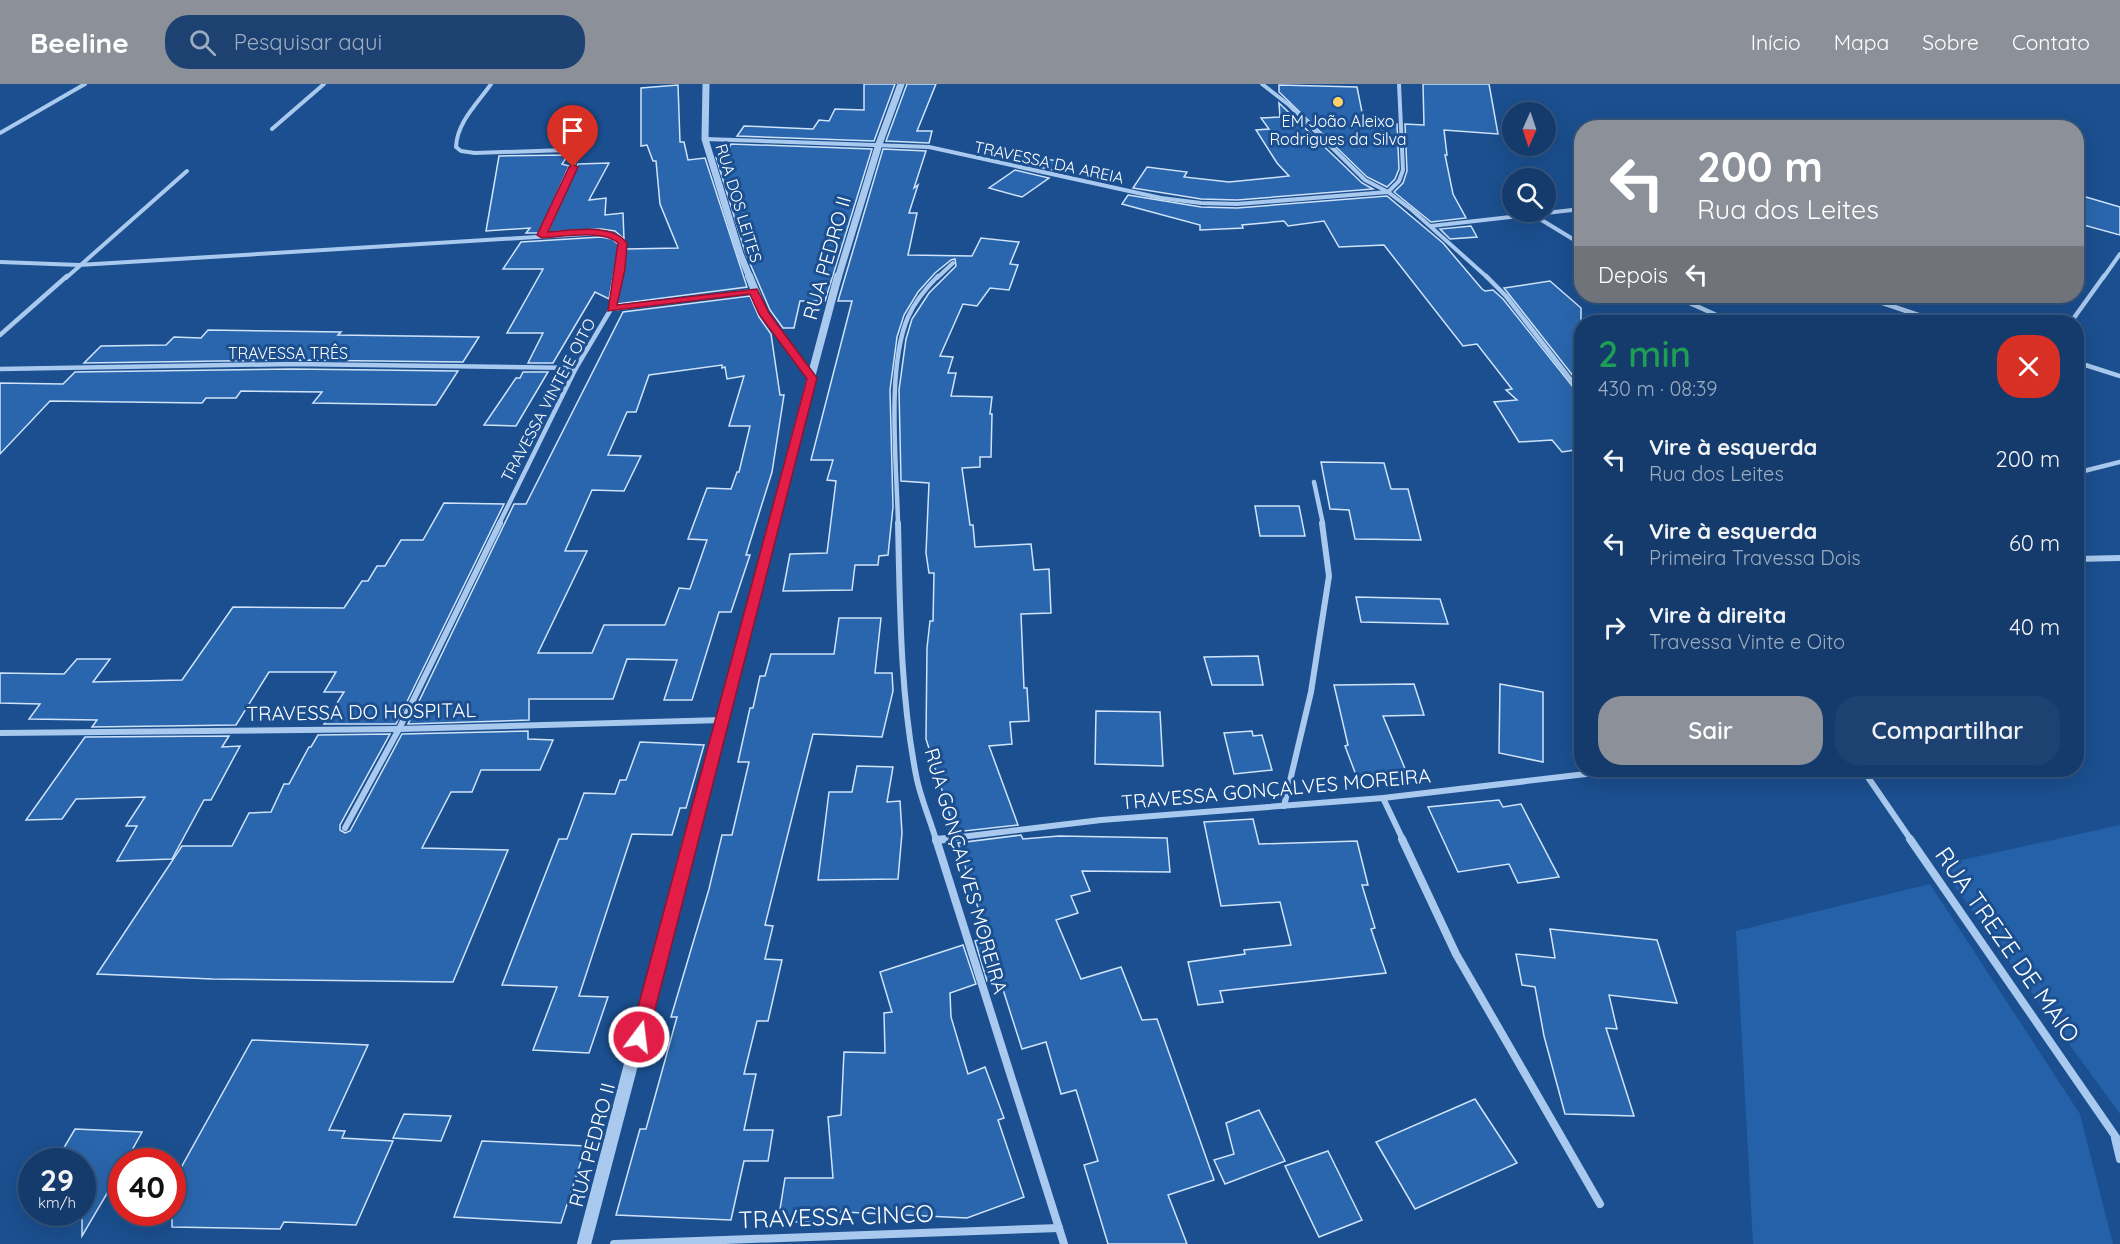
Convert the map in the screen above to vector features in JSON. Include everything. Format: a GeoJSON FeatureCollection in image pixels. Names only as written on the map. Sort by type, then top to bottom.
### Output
{"type":"FeatureCollection","features":[{"type":"Feature","properties":{"kind":"street"},"geometry":{"type":"LineString","coordinates":[[0,133],[85,84]]}},
{"type":"Feature","properties":{"kind":"street"},"geometry":{"type":"LineString","coordinates":[[272,129],[324,84]]}},
{"type":"Feature","properties":{"kind":"street"},"geometry":{"type":"LineString","coordinates":[[491,84],[459,130],[455,140],[456,147],[461,151],[475,153],[574,151],[577,156],[542,235]]}},
{"type":"Feature","properties":{"kind":"street","name":"RUA PEDRO II"},"geometry":{"type":"LineString","coordinates":[[584,1244],[834,293],[879,144],[901,84]]}},
{"type":"Feature","properties":{"kind":"street"},"geometry":{"type":"LineString","coordinates":[[1262,84],[1289,105],[1365,180],[1388,192],[1431,226],[1506,296],[1574,384]]}},
{"type":"Feature","properties":{"kind":"street"},"geometry":{"type":"LineString","coordinates":[[1388,192],[1399,181],[1403,170],[1400,84]]}},
{"type":"Feature","properties":{"kind":"street","name":"RUA DOS LEITES"},"geometry":{"type":"LineString","coordinates":[[706,86],[705,139],[753,291],[764,314],[812,378]]}},
{"type":"Feature","properties":{"kind":"street","name":"TRAVESSA DA AREIA"},"geometry":{"type":"LineString","coordinates":[[705,139],[929,147],[1161,198],[1201,203],[1237,204],[1388,192]]}},
{"type":"Feature","properties":{"kind":"street"},"geometry":{"type":"LineString","coordinates":[[0,335],[187,171]]}},
{"type":"Feature","properties":{"kind":"street"},"geometry":{"type":"LineString","coordinates":[[1556,213],[1574,210]]}},
{"type":"Feature","properties":{"kind":"street"},"geometry":{"type":"LineString","coordinates":[[1431,226],[1502,219]]}},
{"type":"Feature","properties":{"kind":"street"},"geometry":{"type":"LineString","coordinates":[[1545,222],[1574,240]]}},
{"type":"Feature","properties":{"kind":"street","name":"TRAVESSA VINTE E OITO"},"geometry":{"type":"LineString","coordinates":[[0,262],[79,265],[602,232],[618,238],[622,243],[620,269],[611,309],[576,368],[399,729],[345,828]]}},
{"type":"Feature","properties":{"kind":"street"},"geometry":{"type":"LineString","coordinates":[[2076,315],[2120,254]]}},
{"type":"Feature","properties":{"kind":"street","name":"RUA GONÇALVES MOREIRA"},"geometry":{"type":"LineString","coordinates":[[953,263],[931,282],[912,306],[903,328],[898,366],[898,523],[905,684],[916,776],[1064,1244]]}},
{"type":"Feature","properties":{"kind":"street"},"geometry":{"type":"LineString","coordinates":[[611,309],[753,291]]}},
{"type":"Feature","properties":{"kind":"street"},"geometry":{"type":"LineString","coordinates":[[1690,303],[1716,315]]}},
{"type":"Feature","properties":{"kind":"street"},"geometry":{"type":"LineString","coordinates":[[1882,303],[1914,315]]}},
{"type":"Feature","properties":{"kind":"street","name":"TRAVESSA TRÊS"},"geometry":{"type":"LineString","coordinates":[[0,369],[292,364],[576,368]]}},
{"type":"Feature","properties":{"kind":"street"},"geometry":{"type":"LineString","coordinates":[[2084,365],[2120,376]]}},
{"type":"Feature","properties":{"kind":"street"},"geometry":{"type":"LineString","coordinates":[[2084,472],[2120,462]]}},
{"type":"Feature","properties":{"kind":"street"},"geometry":{"type":"LineString","coordinates":[[1284,806],[1311,692],[1329,576],[1323,526],[1314,483]]}},
{"type":"Feature","properties":{"kind":"street"},"geometry":{"type":"LineString","coordinates":[[2084,559],[2120,558]]}},
{"type":"Feature","properties":{"kind":"street","name":"TRAVESSA DO HOSPITAL"},"geometry":{"type":"LineString","coordinates":[[0,733],[399,729],[723,720]]}},
{"type":"Feature","properties":{"kind":"street","name":"TRAVESSA GONÇALVES MOREIRA"},"geometry":{"type":"LineString","coordinates":[[936,840],[1101,820],[1383,798],[1574,775]]}},
{"type":"Feature","properties":{"kind":"street","name":"RUA TREZE DE MAIO"},"geometry":{"type":"LineString","coordinates":[[1868,777],[2120,1143]]}},
{"type":"Feature","properties":{"kind":"street"},"geometry":{"type":"LineString","coordinates":[[1383,798],[1456,954],[1600,1204]]}},
{"type":"Feature","properties":{"kind":"street"},"geometry":{"type":"LineString","coordinates":[[2114,1135],[2120,1159]]}},
{"type":"Feature","properties":{"kind":"street","name":"TRAVESSA CINCO"},"geometry":{"type":"LineString","coordinates":[[614,1244],[1059,1228]]}},
{"type":"Feature","properties":{"kind":"shaded area"},"geometry":{"type":"Polygon","coordinates":[[[2120,825],[2120,1114],[1939,865],[2120,825]]]}},
{"type":"Feature","properties":{"kind":"shaded area"},"geometry":{"type":"Polygon","coordinates":[[[1930,884],[2080,1114],[2113,1244],[1753,1244],[1736,931],[1930,884]]]}},
{"type":"Feature","properties":{"kind":"building"},"geometry":{"type":"Polygon","coordinates":[[[864,84],[895,84],[874,141],[737,136],[744,126],[813,129],[819,120],[829,121],[835,109],[864,110],[864,84]]]}},
{"type":"Feature","properties":{"kind":"building"},"geometry":{"type":"Polygon","coordinates":[[[907,84],[936,84],[917,131],[932,131],[929,143],[886,141],[907,84]]]}},
{"type":"Feature","properties":{"kind":"building"},"geometry":{"type":"Polygon","coordinates":[[[1423,84],[1489,84],[1498,134],[1444,130],[1447,155],[1445,155],[1453,194],[1466,218],[1431,222],[1394,192],[1403,183],[1407,171],[1405,124],[1424,125],[1423,84]]]}},
{"type":"Feature","properties":{"kind":"building"},"geometry":{"type":"Polygon","coordinates":[[[678,85],[680,142],[684,142],[688,160],[705,158],[747,287],[617,304],[626,249],[678,248],[660,204],[656,161],[653,161],[647,145],[641,146],[641,88],[678,85]]]}},
{"type":"Feature","properties":{"kind":"building"},"geometry":{"type":"Polygon","coordinates":[[[1279,85],[1357,87],[1364,122],[1397,124],[1399,169],[1395,179],[1387,187],[1367,177],[1279,92],[1279,85]]]}},
{"type":"Feature","properties":{"kind":"building"},"geometry":{"type":"Polygon","coordinates":[[[1279,103],[1362,183],[1373,189],[1237,200],[1201,199],[1133,188],[1147,167],[1187,172],[1184,177],[1229,182],[1289,176],[1277,163],[1256,130],[1269,129],[1261,118],[1280,117],[1279,103]]]}},
{"type":"Feature","properties":{"kind":"building"},"geometry":{"type":"Polygon","coordinates":[[[731,144],[872,149],[825,301],[800,301],[794,328],[783,328],[770,310],[745,252],[716,157],[726,155],[731,144]]]}},
{"type":"Feature","properties":{"kind":"building"},"geometry":{"type":"Polygon","coordinates":[[[883,149],[926,151],[909,213],[917,213],[908,255],[972,256],[981,238],[1019,242],[1010,264],[1018,265],[1009,290],[990,288],[977,306],[963,304],[940,356],[953,357],[948,373],[956,373],[951,396],[992,397],[991,457],[980,457],[980,467],[962,468],[975,547],[1031,544],[1034,570],[1049,569],[1051,613],[1021,614],[1024,688],[1027,688],[1029,721],[1010,722],[1012,744],[989,746],[1018,825],[955,832],[926,739],[927,648],[930,621],[933,621],[934,573],[929,573],[926,553],[929,483],[901,481],[899,390],[906,339],[912,319],[929,293],[956,266],[955,259],[935,273],[918,292],[904,315],[897,337],[890,390],[893,507],[888,555],[879,556],[878,565],[855,565],[852,590],[783,591],[790,554],[827,553],[836,481],[827,480],[833,460],[811,460],[852,301],[838,301],[883,149]]]}},
{"type":"Feature","properties":{"kind":"building"},"geometry":{"type":"Polygon","coordinates":[[[568,155],[562,164],[569,166],[539,233],[526,233],[530,228],[486,231],[499,156],[568,155]]]}},
{"type":"Feature","properties":{"kind":"building"},"geometry":{"type":"Polygon","coordinates":[[[1034,157],[1069,163],[1058,171],[1024,164],[1034,157]]]}},
{"type":"Feature","properties":{"kind":"building"},"geometry":{"type":"Polygon","coordinates":[[[609,163],[589,200],[606,198],[605,215],[623,213],[624,239],[615,231],[601,229],[548,232],[578,164],[609,163]]]}},
{"type":"Feature","properties":{"kind":"building"},"geometry":{"type":"Polygon","coordinates":[[[1015,170],[1049,178],[1022,197],[989,188],[1015,170]]]}},
{"type":"Feature","properties":{"kind":"building"},"geometry":{"type":"Polygon","coordinates":[[[1128,195],[1201,207],[1237,208],[1387,196],[1443,243],[1482,289],[1493,290],[1503,299],[1574,388],[1574,450],[1562,452],[1552,440],[1519,442],[1494,402],[1517,400],[1506,390],[1512,389],[1477,344],[1463,346],[1384,245],[1339,247],[1324,221],[1288,226],[1284,221],[1242,225],[1243,228],[1200,230],[1200,225],[1122,204],[1128,195]]]}},
{"type":"Feature","properties":{"kind":"building"},"geometry":{"type":"Polygon","coordinates":[[[2086,197],[2120,207],[2120,235],[2084,225],[2084,199],[2086,197]]]}},
{"type":"Feature","properties":{"kind":"building"},"geometry":{"type":"Polygon","coordinates":[[[1471,226],[1477,237],[1450,239],[1440,229],[1471,226]]]}},
{"type":"Feature","properties":{"kind":"building"},"geometry":{"type":"Polygon","coordinates":[[[601,237],[612,239],[619,245],[609,299],[595,292],[553,363],[528,363],[543,333],[507,333],[543,269],[503,269],[521,242],[601,237]]]}},
{"type":"Feature","properties":{"kind":"building"},"geometry":{"type":"Polygon","coordinates":[[[1550,281],[1581,308],[1581,315],[1574,315],[1574,377],[1504,288],[1550,281]]]}},
{"type":"Feature","properties":{"kind":"building"},"geometry":{"type":"Polygon","coordinates":[[[750,296],[759,317],[771,334],[780,395],[784,395],[772,472],[746,555],[750,555],[731,612],[719,612],[692,700],[664,700],[677,660],[627,659],[613,699],[529,699],[529,720],[408,724],[514,504],[526,504],[623,312],[750,296]],[[722,365],[649,375],[636,412],[627,412],[608,455],[641,456],[624,491],[592,490],[565,551],[587,551],[538,653],[592,653],[604,625],[665,625],[679,588],[690,589],[707,540],[688,539],[707,488],[731,489],[737,472],[739,472],[750,426],[729,426],[744,376],[727,379],[725,367],[722,368],[722,365]]]}},
{"type":"Feature","properties":{"kind":"building"},"geometry":{"type":"Polygon","coordinates":[[[208,330],[479,337],[463,362],[292,360],[84,363],[101,346],[166,345],[174,337],[201,338],[208,330]]]}},
{"type":"Feature","properties":{"kind":"building"},"geometry":{"type":"Polygon","coordinates":[[[292,369],[458,371],[436,405],[313,403],[322,392],[241,391],[236,398],[206,398],[202,403],[50,401],[0,454],[0,383],[63,384],[75,372],[292,369]]]}},
{"type":"Feature","properties":{"kind":"building"},"geometry":{"type":"Polygon","coordinates":[[[523,372],[548,372],[516,426],[484,425],[516,378],[520,378],[523,372]]]}},
{"type":"Feature","properties":{"kind":"building"},"geometry":{"type":"Polygon","coordinates":[[[1321,462],[1384,463],[1391,489],[1408,489],[1421,540],[1355,539],[1349,510],[1330,509],[1321,462]]]}},
{"type":"Feature","properties":{"kind":"building"},"geometry":{"type":"Polygon","coordinates":[[[444,503],[504,504],[396,724],[324,724],[344,692],[324,692],[336,672],[269,672],[236,725],[92,727],[97,720],[29,719],[40,704],[0,703],[0,673],[64,674],[77,659],[110,659],[93,682],[182,680],[233,607],[344,608],[362,581],[368,581],[377,566],[385,566],[401,540],[423,540],[444,503]]]}},
{"type":"Feature","properties":{"kind":"building"},"geometry":{"type":"Polygon","coordinates":[[[1255,506],[1299,506],[1305,536],[1260,536],[1255,506]]]}},
{"type":"Feature","properties":{"kind":"building"},"geometry":{"type":"Polygon","coordinates":[[[1356,597],[1440,599],[1448,624],[1361,622],[1356,597]]]}},
{"type":"Feature","properties":{"kind":"building"},"geometry":{"type":"Polygon","coordinates":[[[839,618],[881,618],[875,673],[892,673],[893,691],[882,737],[813,734],[765,925],[773,926],[765,959],[782,960],[768,1021],[757,1021],[744,1074],[756,1074],[744,1130],[773,1130],[768,1161],[744,1161],[731,1220],[616,1215],[640,1129],[646,1129],[677,1017],[671,1017],[709,889],[722,835],[732,835],[749,762],[738,762],[760,676],[765,676],[771,654],[834,654],[839,618]]]}},
{"type":"Feature","properties":{"kind":"building"},"geometry":{"type":"Polygon","coordinates":[[[1258,656],[1263,685],[1212,685],[1204,657],[1258,656]]]}},
{"type":"Feature","properties":{"kind":"building"},"geometry":{"type":"Polygon","coordinates":[[[1414,684],[1424,715],[1383,716],[1406,771],[1356,775],[1345,746],[1348,745],[1334,685],[1414,684]]]}},
{"type":"Feature","properties":{"kind":"building"},"geometry":{"type":"Polygon","coordinates":[[[1500,684],[1543,692],[1543,762],[1499,753],[1500,684]]]}},
{"type":"Feature","properties":{"kind":"building"},"geometry":{"type":"Polygon","coordinates":[[[1096,711],[1160,712],[1163,766],[1095,764],[1096,711]]]}},
{"type":"Feature","properties":{"kind":"building"},"geometry":{"type":"Polygon","coordinates":[[[528,731],[528,739],[553,740],[540,770],[481,770],[472,792],[451,792],[422,848],[508,850],[453,982],[212,979],[97,974],[182,846],[232,846],[249,813],[271,812],[284,784],[289,784],[318,735],[390,734],[340,825],[340,830],[345,833],[350,831],[402,734],[528,731]]]}},
{"type":"Feature","properties":{"kind":"building"},"geometry":{"type":"Polygon","coordinates":[[[1252,731],[1253,736],[1262,735],[1272,770],[1234,774],[1224,733],[1252,731]]]}},
{"type":"Feature","properties":{"kind":"building"},"geometry":{"type":"Polygon","coordinates":[[[229,736],[222,747],[240,746],[211,800],[204,800],[172,859],[117,861],[137,826],[126,826],[145,797],[76,799],[62,819],[26,820],[85,737],[229,736]]]}},
{"type":"Feature","properties":{"kind":"building"},"geometry":{"type":"Polygon","coordinates":[[[640,742],[704,745],[686,808],[680,808],[672,835],[632,834],[579,996],[608,997],[589,1053],[533,1050],[557,987],[502,985],[559,839],[567,839],[584,793],[615,794],[620,780],[626,780],[640,742]]]}},
{"type":"Feature","properties":{"kind":"building"},"geometry":{"type":"Polygon","coordinates":[[[857,766],[893,767],[887,802],[900,801],[902,833],[898,879],[818,880],[829,792],[852,792],[857,766]]]}},
{"type":"Feature","properties":{"kind":"building"},"geometry":{"type":"Polygon","coordinates":[[[1499,800],[1503,807],[1521,804],[1559,877],[1518,883],[1509,864],[1458,872],[1428,807],[1499,800]]]}},
{"type":"Feature","properties":{"kind":"building"},"geometry":{"type":"Polygon","coordinates":[[[1253,819],[1259,844],[1357,841],[1368,885],[1362,885],[1375,928],[1371,929],[1386,973],[1220,991],[1223,1002],[1198,1005],[1188,962],[1245,954],[1244,950],[1291,945],[1280,902],[1221,906],[1204,822],[1253,819]]]}},
{"type":"Feature","properties":{"kind":"building"},"geometry":{"type":"Polygon","coordinates":[[[1021,835],[1023,839],[1059,836],[1167,838],[1170,872],[1082,871],[1090,891],[1071,896],[1078,913],[1056,920],[1081,979],[1121,967],[1142,1020],[1157,1019],[1214,1180],[1168,1195],[1187,1244],[1108,1244],[1084,1165],[1098,1161],[1076,1090],[1061,1094],[1046,1042],[1022,1049],[999,977],[987,981],[975,941],[987,937],[958,843],[1021,835]]]}},
{"type":"Feature","properties":{"kind":"building"},"geometry":{"type":"Polygon","coordinates":[[[1550,929],[1657,940],[1677,1003],[1609,995],[1617,1029],[1606,1028],[1634,1116],[1565,1114],[1544,1036],[1535,987],[1522,985],[1516,954],[1555,958],[1550,929]]]}},
{"type":"Feature","properties":{"kind":"building"},"geometry":{"type":"Polygon","coordinates":[[[963,945],[976,984],[950,993],[951,1017],[968,1074],[985,1067],[1004,1118],[998,1120],[1024,1197],[967,1218],[822,1211],[821,1222],[778,1222],[785,1178],[833,1178],[828,1117],[841,1115],[844,1052],[885,1053],[884,1013],[892,1012],[880,972],[963,945]]]}},
{"type":"Feature","properties":{"kind":"building"},"geometry":{"type":"Polygon","coordinates":[[[252,1040],[368,1045],[329,1130],[345,1131],[342,1138],[393,1141],[356,1225],[284,1222],[280,1229],[172,1227],[186,1226],[186,1159],[252,1040]]]}},
{"type":"Feature","properties":{"kind":"building"},"geometry":{"type":"Polygon","coordinates":[[[1475,1099],[1517,1163],[1415,1209],[1376,1142],[1475,1099]]]}},
{"type":"Feature","properties":{"kind":"building"},"geometry":{"type":"Polygon","coordinates":[[[1259,1110],[1285,1161],[1225,1184],[1214,1160],[1234,1154],[1226,1123],[1259,1110]]]}},
{"type":"Feature","properties":{"kind":"building"},"geometry":{"type":"Polygon","coordinates":[[[404,1114],[451,1116],[441,1141],[393,1138],[404,1114]]]}},
{"type":"Feature","properties":{"kind":"building"},"geometry":{"type":"Polygon","coordinates":[[[75,1129],[142,1132],[133,1148],[108,1148],[108,1192],[96,1212],[96,1148],[64,1148],[75,1129]]]}},
{"type":"Feature","properties":{"kind":"building"},"geometry":{"type":"Polygon","coordinates":[[[482,1141],[586,1146],[561,1223],[454,1217],[482,1141]]]}},
{"type":"Feature","properties":{"kind":"building"},"geometry":{"type":"Polygon","coordinates":[[[1328,1151],[1362,1220],[1319,1237],[1285,1166],[1328,1151]]]}},
{"type":"Feature","properties":{"kind":"building"},"geometry":{"type":"Polygon","coordinates":[[[82,1226],[88,1226],[82,1236],[82,1226]]]}},
{"type":"Feature","properties":{"kind":"place","name":"EM João Aleixo Rodrigues da Silva"},"geometry":{"type":"Point","coordinates":[1338,102]}},
{"type":"Feature","properties":{"kind":"route"},"geometry":{"type":"LineString","coordinates":[[573,167],[542,235],[602,232],[618,238],[622,243],[620,269],[611,309],[753,291],[764,314],[812,378],[639,1037]]}}]}
